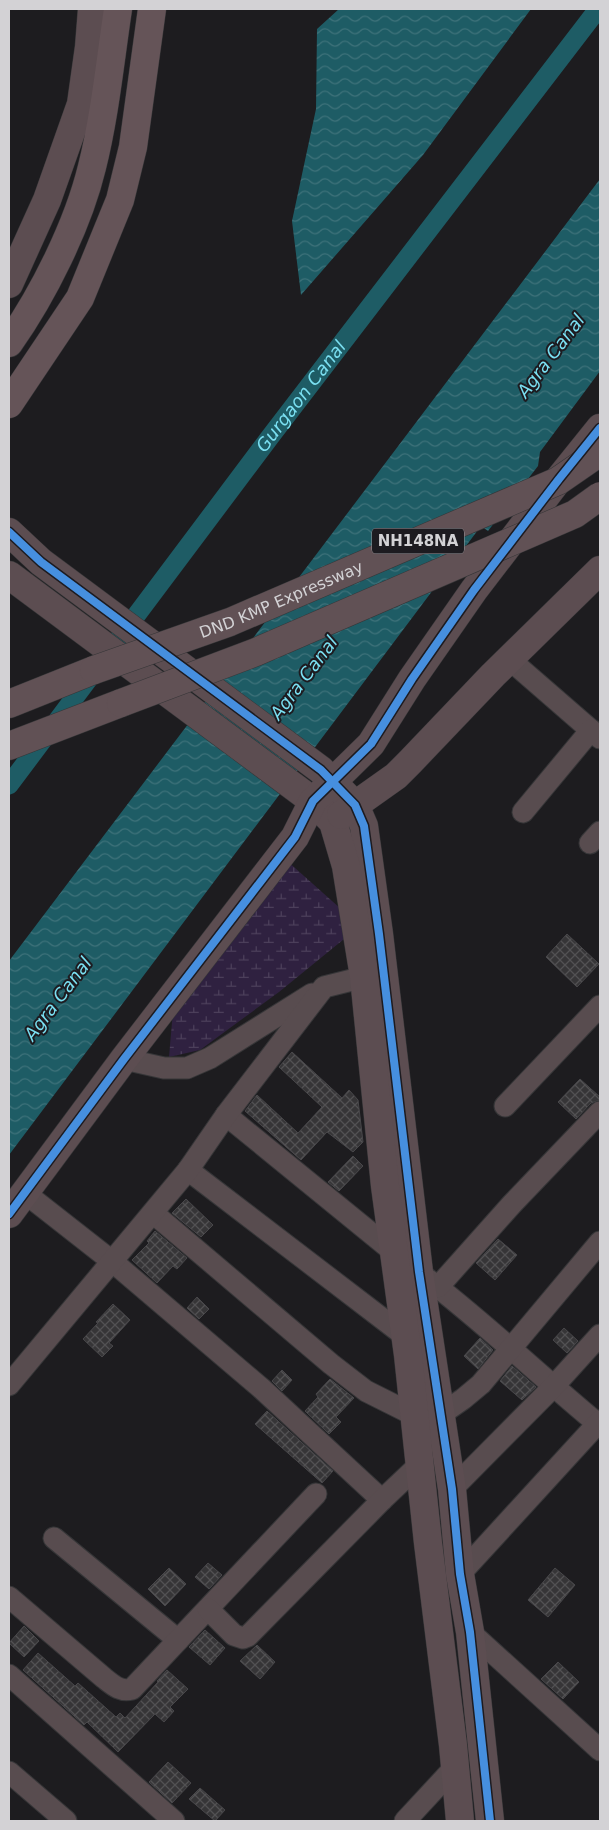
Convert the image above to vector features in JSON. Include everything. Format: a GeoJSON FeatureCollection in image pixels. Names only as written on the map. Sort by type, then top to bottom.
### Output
{"type":"FeatureCollection","features":[{"type":"Feature","properties":{"kind":"highway","name":"DND KMP Expressway"},"geometry":{"type":"LineString","coordinates":[[9,704],[94,670],[248,614],[558,480],[600,452]]}},
{"type":"Feature","properties":{"kind":"highway","name":"NH148NA"},"geometry":{"type":"LineString","coordinates":[[9,746],[256,652],[575,514],[600,496]]}},
{"type":"Feature","properties":{"kind":"main road"},"geometry":{"type":"LineString","coordinates":[[9,343],[49,278],[79,210],[92,170],[101,127],[118,9]]}},
{"type":"Feature","properties":{"kind":"main road"},"geometry":{"type":"LineString","coordinates":[[9,404],[80,298],[120,200],[133,147],[152,9]]}},
{"type":"Feature","properties":{"kind":"street"},"geometry":{"type":"LineString","coordinates":[[9,284],[47,200],[81,104],[92,9]]}},
{"type":"Feature","properties":{"kind":"street"},"geometry":{"type":"LineString","coordinates":[[382,1500],[261,1388],[113,1262],[17,1204],[124,1059],[295,837],[307,797],[327,776],[371,744],[412,679],[474,590],[600,428]]}},
{"type":"Feature","properties":{"kind":"street"},"geometry":{"type":"LineString","coordinates":[[9,532],[41,562],[327,776],[355,805],[364,826],[428,1280],[427,1415],[420,1464],[460,1821]]}},
{"type":"Feature","properties":{"kind":"street"},"geometry":{"type":"LineString","coordinates":[[295,837],[332,822],[396,776],[509,659],[600,570]]}},
{"type":"Feature","properties":{"kind":"street"},"geometry":{"type":"LineString","coordinates":[[15,579],[307,797],[332,822],[346,866],[364,977],[385,1186],[405,1336],[427,1415],[452,1489],[460,1574],[470,1632],[490,1821]]}},
{"type":"Feature","properties":{"kind":"street"},"geometry":{"type":"LineString","coordinates":[[509,659],[596,734],[522,812]]}},
{"type":"Feature","properties":{"kind":"street"},"geometry":{"type":"LineString","coordinates":[[124,1059],[164,1068],[187,1068],[210,1058],[324,987],[364,977]]}},
{"type":"Feature","properties":{"kind":"street"},"geometry":{"type":"LineString","coordinates":[[9,1386],[188,1170],[226,1115],[324,987]]}},
{"type":"Feature","properties":{"kind":"street"},"geometry":{"type":"LineString","coordinates":[[505,1106],[599,1010]]}},
{"type":"Feature","properties":{"kind":"street"},"geometry":{"type":"LineString","coordinates":[[428,1280],[512,1204],[600,1112]]}},
{"type":"Feature","properties":{"kind":"street"},"geometry":{"type":"LineString","coordinates":[[226,1115],[394,1252]]}},
{"type":"Feature","properties":{"kind":"street"},"geometry":{"type":"LineString","coordinates":[[188,1170],[405,1336]]}},
{"type":"Feature","properties":{"kind":"street"},"geometry":{"type":"LineString","coordinates":[[152,1213],[331,1364],[366,1391],[427,1415],[473,1392],[600,1242]]}},
{"type":"Feature","properties":{"kind":"street"},"geometry":{"type":"LineString","coordinates":[[428,1280],[510,1347],[553,1386],[599,1422],[460,1574]]}},
{"type":"Feature","properties":{"kind":"street"},"geometry":{"type":"LineString","coordinates":[[452,1489],[600,1335]]}},
{"type":"Feature","properties":{"kind":"street"},"geometry":{"type":"LineString","coordinates":[[208,1609],[234,1635],[243,1638],[248,1636],[420,1464]]}},
{"type":"Feature","properties":{"kind":"street"},"geometry":{"type":"LineString","coordinates":[[9,1597],[104,1678],[119,1689],[125,1691],[132,1690],[316,1494]]}},
{"type":"Feature","properties":{"kind":"street"},"geometry":{"type":"LineString","coordinates":[[54,1538],[178,1640]]}},
{"type":"Feature","properties":{"kind":"street"},"geometry":{"type":"LineString","coordinates":[[470,1632],[600,1750]]}},
{"type":"Feature","properties":{"kind":"street"},"geometry":{"type":"LineString","coordinates":[[9,1675],[174,1821]]}},
{"type":"Feature","properties":{"kind":"street"},"geometry":{"type":"LineString","coordinates":[[405,1821],[455,1767]]}},
{"type":"Feature","properties":{"kind":"street"},"geometry":{"type":"LineString","coordinates":[[9,1772],[66,1821]]}},
{"type":"Feature","properties":{"kind":"green space"},"geometry":{"type":"Polygon","coordinates":[[[285,859],[360,926],[279,992],[200,1050],[169,1057],[173,1011],[285,859]]]}},
{"type":"Feature","properties":{"kind":"water"},"geometry":{"type":"Polygon","coordinates":[[[339,9],[531,9],[423,155],[301,295],[292,221],[316,109],[317,29],[339,9]]]}},
{"type":"Feature","properties":{"kind":"water","name":"Agra Canal"},"geometry":{"type":"Polygon","coordinates":[[[600,179],[600,371],[540,452],[538,466],[488,531],[481,526],[9,1155],[9,961],[600,179]]]}},
{"type":"Feature","properties":{"kind":"building"},"geometry":{"type":"Polygon","coordinates":[[[567,934],[599,964],[577,987],[546,957],[567,934]]]}},
{"type":"Feature","properties":{"kind":"building"},"geometry":{"type":"Polygon","coordinates":[[[292,1052],[342,1098],[349,1090],[358,1100],[363,1142],[353,1152],[327,1132],[301,1160],[245,1111],[257,1095],[298,1133],[322,1107],[279,1067],[292,1052]]]}},
{"type":"Feature","properties":{"kind":"building"},"geometry":{"type":"Polygon","coordinates":[[[580,1079],[600,1097],[600,1100],[591,1103],[576,1119],[558,1102],[580,1079]]]}},
{"type":"Feature","properties":{"kind":"building"},"geometry":{"type":"Polygon","coordinates":[[[353,1156],[363,1166],[339,1191],[328,1182],[353,1156]]]}},
{"type":"Feature","properties":{"kind":"building"},"geometry":{"type":"Polygon","coordinates":[[[186,1199],[213,1225],[201,1237],[172,1213],[186,1199]]]}},
{"type":"Feature","properties":{"kind":"building"},"geometry":{"type":"Polygon","coordinates":[[[155,1231],[187,1258],[177,1269],[173,1266],[157,1283],[132,1260],[149,1243],[147,1241],[155,1231]]]}},
{"type":"Feature","properties":{"kind":"building"},"geometry":{"type":"Polygon","coordinates":[[[498,1239],[517,1255],[495,1280],[476,1263],[498,1239]]]}},
{"type":"Feature","properties":{"kind":"building"},"geometry":{"type":"Polygon","coordinates":[[[197,1297],[209,1309],[199,1319],[187,1308],[197,1297]]]}},
{"type":"Feature","properties":{"kind":"building"},"geometry":{"type":"Polygon","coordinates":[[[113,1304],[130,1320],[109,1343],[113,1346],[102,1357],[83,1339],[113,1304]]]}},
{"type":"Feature","properties":{"kind":"building"},"geometry":{"type":"Polygon","coordinates":[[[564,1328],[578,1341],[567,1353],[553,1340],[564,1328]]]}},
{"type":"Feature","properties":{"kind":"building"},"geometry":{"type":"Polygon","coordinates":[[[480,1338],[493,1350],[478,1369],[464,1356],[480,1338]]]}},
{"type":"Feature","properties":{"kind":"building"},"geometry":{"type":"Polygon","coordinates":[[[512,1366],[536,1387],[522,1400],[500,1381],[512,1366]]]}},
{"type":"Feature","properties":{"kind":"building"},"geometry":{"type":"Polygon","coordinates":[[[282,1370],[292,1380],[282,1391],[272,1381],[282,1370]]]}},
{"type":"Feature","properties":{"kind":"building"},"geometry":{"type":"Polygon","coordinates":[[[330,1379],[354,1398],[336,1417],[341,1422],[329,1434],[305,1411],[318,1397],[316,1394],[330,1379]]]}},
{"type":"Feature","properties":{"kind":"building"},"geometry":{"type":"Polygon","coordinates":[[[267,1411],[333,1471],[322,1483],[255,1424],[267,1411]]]}},
{"type":"Feature","properties":{"kind":"building"},"geometry":{"type":"Polygon","coordinates":[[[208,1563],[222,1575],[209,1589],[195,1577],[208,1563]]]}},
{"type":"Feature","properties":{"kind":"building"},"geometry":{"type":"Polygon","coordinates":[[[169,1568],[186,1584],[165,1606],[148,1589],[169,1568]]]}},
{"type":"Feature","properties":{"kind":"building"},"geometry":{"type":"Polygon","coordinates":[[[555,1568],[575,1585],[548,1617],[528,1600],[555,1568]]]}},
{"type":"Feature","properties":{"kind":"building"},"geometry":{"type":"Polygon","coordinates":[[[24,1626],[39,1641],[24,1657],[9,1643],[24,1626]]]}},
{"type":"Feature","properties":{"kind":"building"},"geometry":{"type":"Polygon","coordinates":[[[205,1630],[225,1648],[210,1665],[189,1647],[205,1630]]]}},
{"type":"Feature","properties":{"kind":"building"},"geometry":{"type":"Polygon","coordinates":[[[257,1645],[275,1662],[260,1679],[240,1661],[257,1645]]]}},
{"type":"Feature","properties":{"kind":"building"},"geometry":{"type":"Polygon","coordinates":[[[38,1653],[75,1686],[78,1683],[116,1717],[120,1713],[125,1718],[167,1670],[188,1689],[170,1707],[174,1711],[164,1722],[155,1714],[118,1752],[87,1722],[84,1725],[23,1670],[38,1653]]]}},
{"type":"Feature","properties":{"kind":"building"},"geometry":{"type":"Polygon","coordinates":[[[558,1662],[579,1682],[563,1699],[541,1679],[558,1662]]]}},
{"type":"Feature","properties":{"kind":"building"},"geometry":{"type":"Polygon","coordinates":[[[168,1762],[191,1783],[172,1803],[149,1782],[168,1762]]]}},
{"type":"Feature","properties":{"kind":"building"},"geometry":{"type":"Polygon","coordinates":[[[200,1788],[225,1810],[215,1821],[189,1799],[200,1788]]]}},
{"type":"Feature","properties":{"kind":"waterway","name":"Gurgaon Canal"},"geometry":{"type":"LineString","coordinates":[[9,785],[270,437],[598,9]]}},
{"type":"Feature","properties":{"kind":"cycle path"},"geometry":{"type":"LineString","coordinates":[[9,1214],[124,1059],[295,837],[313,801],[371,744],[412,679],[474,590],[600,428]]}},
{"type":"Feature","properties":{"kind":"cycle path"},"geometry":{"type":"LineString","coordinates":[[9,532],[41,562],[321,770],[355,805],[364,826],[379,934],[419,1272],[452,1489],[460,1574],[470,1632],[490,1821]]}}]}
